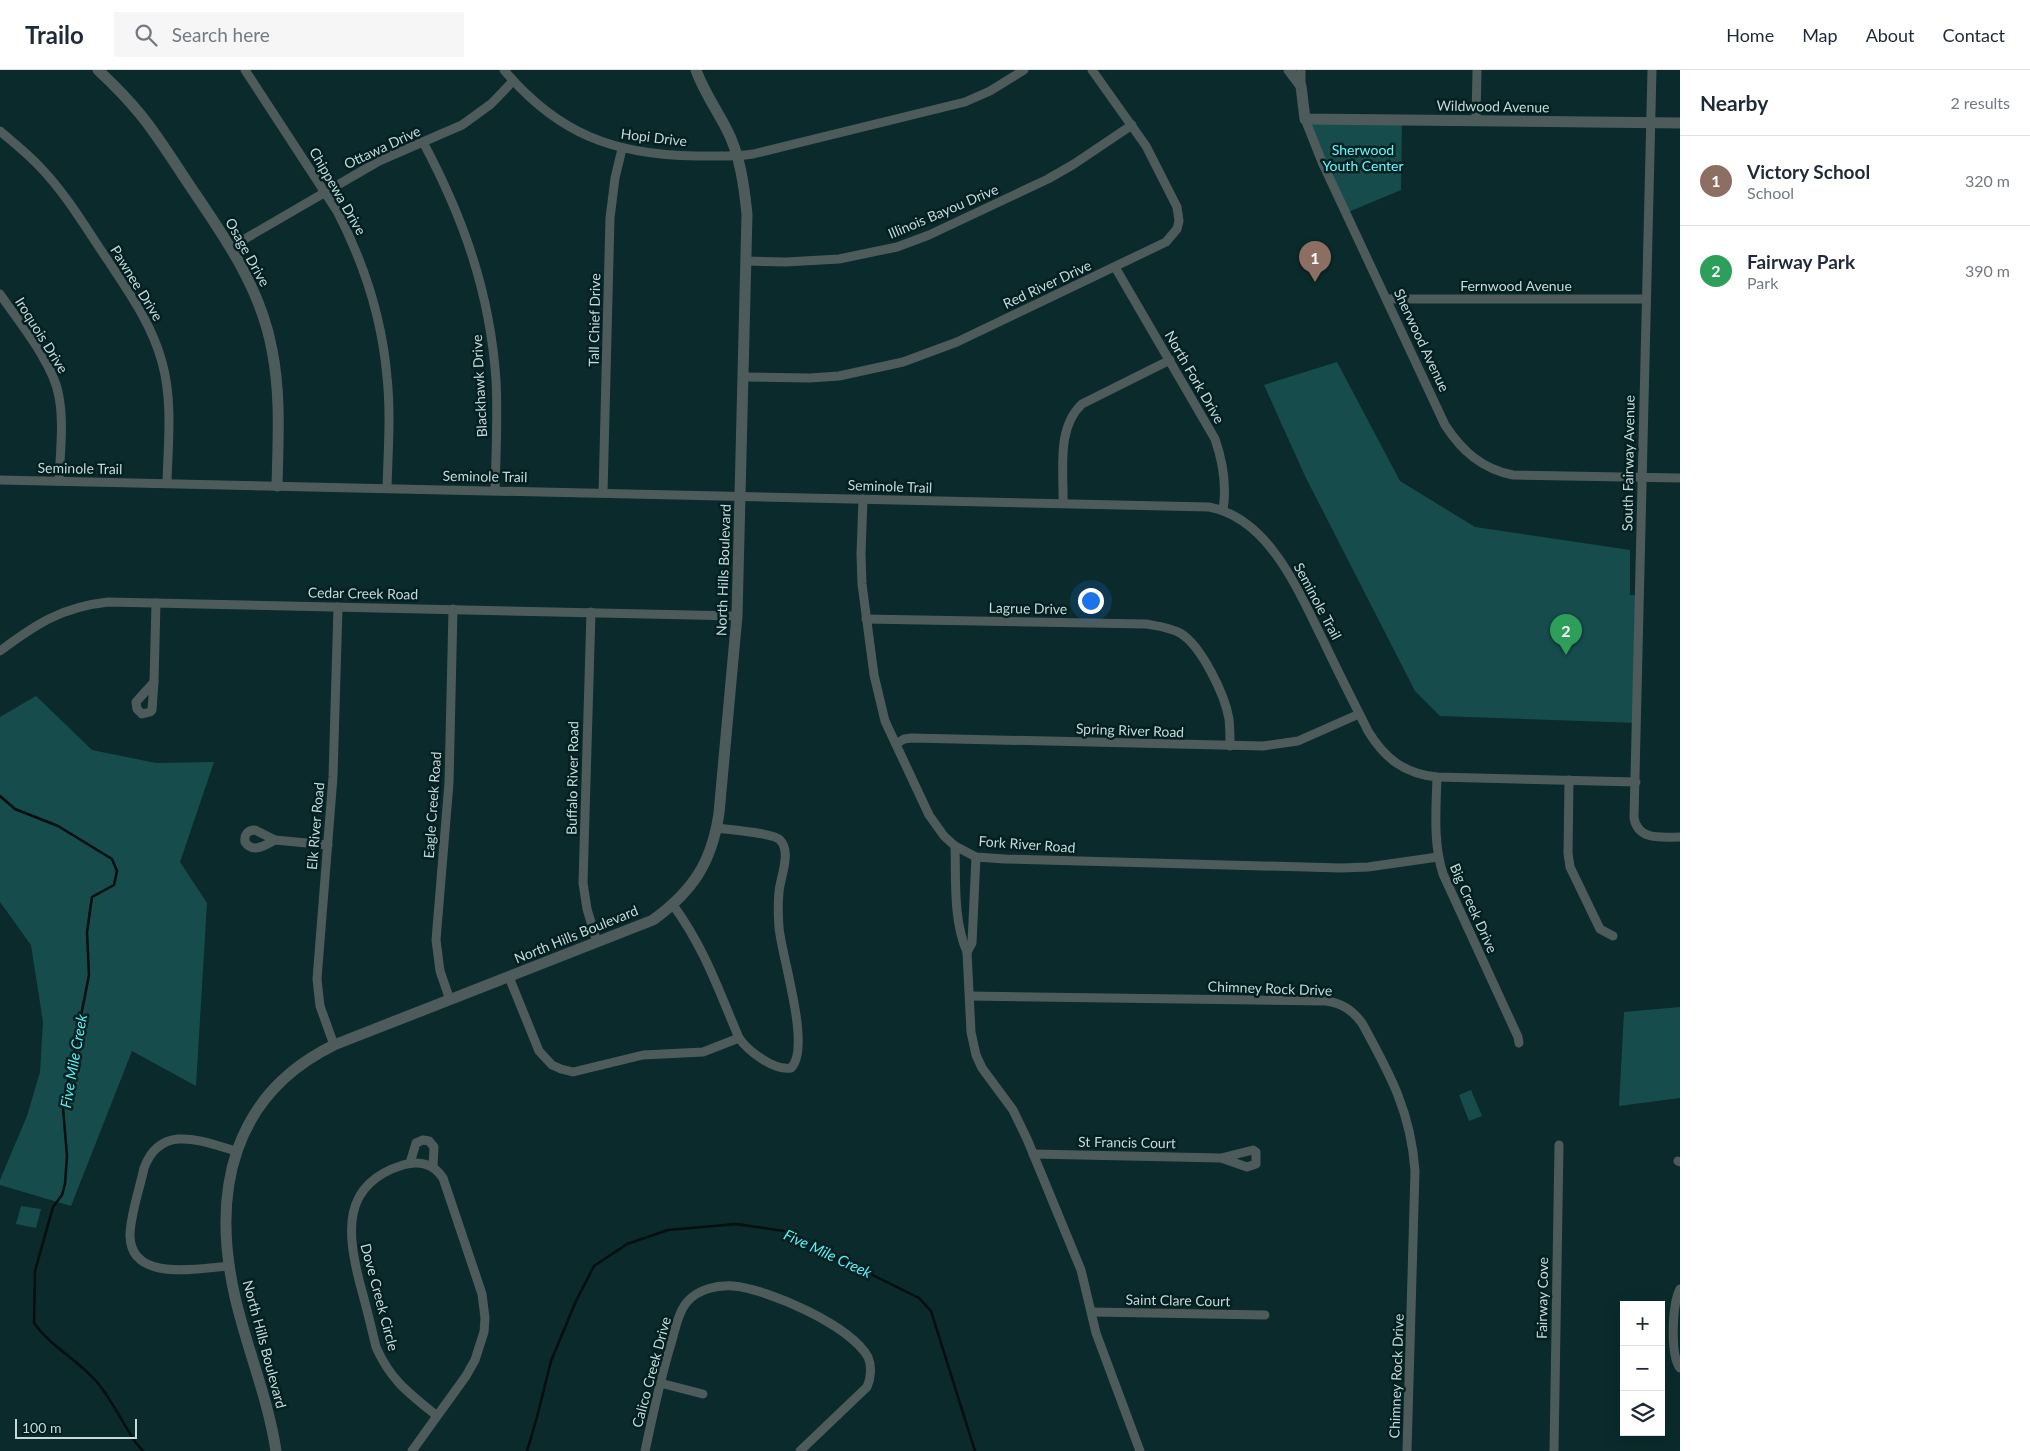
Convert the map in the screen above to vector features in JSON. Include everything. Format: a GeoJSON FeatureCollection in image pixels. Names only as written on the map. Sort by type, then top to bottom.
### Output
{"type":"FeatureCollection","features":[{"type":"Feature","properties":{"kind":"street","name":"Osage Drive"},"geometry":{"type":"LineString","coordinates":[[98,70],[140,114],[231,247],[254,290],[272,348],[278,386],[277,486]]}},
{"type":"Feature","properties":{"kind":"street","name":"Chippewa Drive"},"geometry":{"type":"LineString","coordinates":[[245,70],[325,191],[350,235],[360,259],[376,310],[383,341],[388,393],[387,488]]}},
{"type":"Feature","properties":{"kind":"street","name":"Hopi Drive"},"geometry":{"type":"LineString","coordinates":[[504,70],[513,81],[545,110],[564,123],[594,139],[622,149],[658,154],[737,156]]}},
{"type":"Feature","properties":{"kind":"street","name":"North Hills Boulevard"},"geometry":{"type":"LineString","coordinates":[[276,1451],[235,1295],[228,1248],[228,1204],[232,1166],[236,1151],[251,1118],[280,1081],[298,1065],[334,1045],[645,924],[673,906],[693,883],[705,864],[717,828],[738,616],[747,214],[745,192],[737,156],[727,130],[696,70]]}},
{"type":"Feature","properties":{"kind":"street"},"geometry":{"type":"LineString","coordinates":[[737,156],[754,154],[965,102],[990,91],[1024,70]]}},
{"type":"Feature","properties":{"kind":"street","name":"Red River Drive"},"geometry":{"type":"LineString","coordinates":[[743,377],[810,378],[839,376],[903,362],[956,342],[1166,242],[1172,236],[1179,221],[1177,207],[1146,146],[1092,70]]}},
{"type":"Feature","properties":{"kind":"street","name":"Sherwood Avenue"},"geometry":{"type":"LineString","coordinates":[[1289,70],[1301,86],[1305,119],[1322,162],[1445,425],[1462,447],[1479,462],[1490,468],[1513,475],[1680,478]]}},
{"type":"Feature","properties":{"kind":"street"},"geometry":{"type":"LineString","coordinates":[[1301,70],[1301,86]]}},
{"type":"Feature","properties":{"kind":"street"},"geometry":{"type":"LineString","coordinates":[[1476,121],[1477,70]]}},
{"type":"Feature","properties":{"kind":"street","name":"South Fairway Avenue"},"geometry":{"type":"LineString","coordinates":[[1652,70],[1634,818],[1636,827],[1647,836],[1680,837]]}},
{"type":"Feature","properties":{"kind":"street","name":"Ottawa Drive"},"geometry":{"type":"LineString","coordinates":[[231,247],[379,161],[449,132],[478,115],[513,81]]}},
{"type":"Feature","properties":{"kind":"street","name":"Wildwood Avenue"},"geometry":{"type":"LineString","coordinates":[[1305,119],[1680,123]]}},
{"type":"Feature","properties":{"kind":"street","name":"Illinois Bayou Drive"},"geometry":{"type":"LineString","coordinates":[[746,261],[815,262],[852,258],[897,247],[929,235],[1048,179],[1132,125]]}},
{"type":"Feature","properties":{"kind":"street","name":"Pawnee Drive"},"geometry":{"type":"LineString","coordinates":[[0,131],[22,149],[54,184],[122,282],[152,332],[163,363],[167,384],[169,406],[167,484]]}},
{"type":"Feature","properties":{"kind":"street","name":"Blackhawk Drive"},"geometry":{"type":"LineString","coordinates":[[423,142],[459,216],[470,244],[485,300],[496,382],[496,490]]}},
{"type":"Feature","properties":{"kind":"street","name":"Tall Chief Drive"},"geometry":{"type":"LineString","coordinates":[[603,493],[610,218],[615,178],[622,149]]}},
{"type":"Feature","properties":{"kind":"street","name":"North Fork Drive"},"geometry":{"type":"LineString","coordinates":[[1115,267],[1215,439],[1223,468],[1225,486],[1223,510]]}},
{"type":"Feature","properties":{"kind":"street","name":"Iroquois Drive"},"geometry":{"type":"LineString","coordinates":[[0,294],[49,368],[56,382],[61,406],[59,481]]}},
{"type":"Feature","properties":{"kind":"street","name":"Fernwood Avenue"},"geometry":{"type":"LineString","coordinates":[[1387,299],[1645,299]]}},
{"type":"Feature","properties":{"kind":"street"},"geometry":{"type":"LineString","coordinates":[[1063,503],[1066,432],[1072,415],[1082,404],[1170,360]]}},
{"type":"Feature","properties":{"kind":"street","name":"Seminole Trail"},"geometry":{"type":"LineString","coordinates":[[0,480],[1189,506],[1223,510],[1248,526],[1264,541],[1288,572],[1359,714],[1375,742],[1392,762],[1412,772],[1438,777],[1636,782]]}},
{"type":"Feature","properties":{"kind":"street","name":"Fork River Road"},"geometry":{"type":"LineString","coordinates":[[863,499],[861,554],[866,619],[876,688],[886,721],[929,815],[937,828],[955,846],[976,857],[1034,861],[1341,868],[1368,867],[1438,858]]}},
{"type":"Feature","properties":{"kind":"street","name":"Cedar Creek Road"},"geometry":{"type":"LineString","coordinates":[[0,651],[30,628],[54,615],[108,602],[738,616]]}},
{"type":"Feature","properties":{"kind":"street"},"geometry":{"type":"LineString","coordinates":[[154,682],[156,603]]}},
{"type":"Feature","properties":{"kind":"street","name":"Elk River Road"},"geometry":{"type":"LineString","coordinates":[[334,1045],[320,1006],[317,979],[333,777],[338,606]]}},
{"type":"Feature","properties":{"kind":"street","name":"Eagle Creek Road"},"geometry":{"type":"LineString","coordinates":[[450,1000],[440,971],[436,940],[449,783],[453,609]]}},
{"type":"Feature","properties":{"kind":"street","name":"Buffalo River Road"},"geometry":{"type":"LineString","coordinates":[[592,612],[583,883],[587,909],[598,942]]}},
{"type":"Feature","properties":{"kind":"street","name":"Lagrue Drive"},"geometry":{"type":"LineString","coordinates":[[866,619],[1146,624],[1172,629],[1192,642],[1206,664],[1229,719],[1230,746]]}},
{"type":"Feature","properties":{"kind":"street","name":"Spring River Road"},"geometry":{"type":"LineString","coordinates":[[896,744],[904,739],[912,738],[1263,746],[1315,735],[1359,714]]}},
{"type":"Feature","properties":{"kind":"street","name":"Big Creek Drive"},"geometry":{"type":"LineString","coordinates":[[1438,777],[1436,809],[1438,858],[1450,890],[1518,1037],[1519,1043]]}},
{"type":"Feature","properties":{"kind":"street"},"geometry":{"type":"LineString","coordinates":[[1569,780],[1568,853],[1570,866],[1600,930],[1613,936]]}},
{"type":"Feature","properties":{"kind":"street"},"geometry":{"type":"LineString","coordinates":[[673,906],[687,924],[702,950],[739,1038],[753,1054],[788,1069],[796,1061],[798,1041],[794,1003],[779,928],[778,894],[784,860],[784,847],[779,839],[769,835],[717,828]]}},
{"type":"Feature","properties":{"kind":"street"},"geometry":{"type":"LineString","coordinates":[[275,840],[328,845]]}},
{"type":"Feature","properties":{"kind":"street"},"geometry":{"type":"LineString","coordinates":[[955,846],[958,912],[963,943],[967,952],[971,1032],[976,1055],[982,1068],[1013,1110],[1033,1154],[1081,1270],[1105,1358],[1140,1451]]}},
{"type":"Feature","properties":{"kind":"street"},"geometry":{"type":"LineString","coordinates":[[967,952],[972,943],[976,857]]}},
{"type":"Feature","properties":{"kind":"street"},"geometry":{"type":"LineString","coordinates":[[509,977],[539,1051],[545,1059],[561,1070],[581,1071],[644,1055],[703,1052],[739,1038]]}},
{"type":"Feature","properties":{"kind":"street","name":"Chimney Rock Drive"},"geometry":{"type":"LineString","coordinates":[[970,996],[1326,1001],[1340,1004],[1355,1014],[1366,1030],[1397,1091],[1409,1125],[1413,1147],[1415,1171],[1407,1451]]}},
{"type":"Feature","properties":{"kind":"street"},"geometry":{"type":"LineString","coordinates":[[230,1266],[154,1268],[144,1262],[137,1254],[132,1245],[131,1228],[144,1168],[148,1158],[156,1148],[168,1140],[181,1138],[236,1151]]}},
{"type":"Feature","properties":{"kind":"street"},"geometry":{"type":"LineString","coordinates":[[412,1451],[466,1376],[475,1360],[482,1341],[485,1318],[482,1294],[443,1178],[433,1167],[424,1163],[410,1163],[415,1146],[423,1140],[429,1141],[434,1147],[433,1167]]}},
{"type":"Feature","properties":{"kind":"street","name":"Fairway Cove"},"geometry":{"type":"LineString","coordinates":[[1554,1451],[1559,1145]]}},
{"type":"Feature","properties":{"kind":"street","name":"St Francis Court"},"geometry":{"type":"LineString","coordinates":[[1033,1154],[1221,1158]]}},
{"type":"Feature","properties":{"kind":"street","name":"Dove Creek Circle"},"geometry":{"type":"LineString","coordinates":[[410,1163],[384,1173],[365,1188],[356,1201],[353,1210],[351,1241],[376,1347],[383,1363],[400,1385],[437,1416]]}},
{"type":"Feature","properties":{"kind":"street","name":"Calico Creek Drive"},"geometry":{"type":"LineString","coordinates":[[645,1451],[660,1383],[681,1311],[687,1302],[699,1292],[720,1286],[744,1288],[807,1311],[836,1327],[860,1347],[869,1358],[871,1372],[869,1383],[862,1393],[800,1451]]}},
{"type":"Feature","properties":{"kind":"street"},"geometry":{"type":"LineString","coordinates":[[1680,1289],[1674,1309],[1675,1355],[1680,1368]]}},
{"type":"Feature","properties":{"kind":"street","name":"Saint Clare Court"},"geometry":{"type":"LineString","coordinates":[[1092,1312],[1265,1315]]}},
{"type":"Feature","properties":{"kind":"street"},"geometry":{"type":"LineString","coordinates":[[660,1383],[703,1394]]}},
{"type":"Feature","properties":{"kind":"green space","name":"Sherwood Youth Center"},"geometry":{"type":"Polygon","coordinates":[[[1305,119],[1402,120],[1401,190],[1346,213],[1305,119]]]}},
{"type":"Feature","properties":{"kind":"green space"},"geometry":{"type":"Polygon","coordinates":[[[1337,362],[1400,481],[1475,527],[1630,550],[1630,595],[1640,595],[1637,723],[1440,716],[1415,691],[1305,476],[1264,385],[1337,362]]]}},
{"type":"Feature","properties":{"kind":"green space"},"geometry":{"type":"Polygon","coordinates":[[[36,696],[92,750],[156,763],[214,762],[180,862],[207,903],[196,1086],[132,1051],[71,1206],[0,1185],[0,1180],[27,1116],[40,1072],[43,1022],[31,945],[0,902],[0,717],[36,696]]]}},
{"type":"Feature","properties":{"kind":"green space"},"geometry":{"type":"Polygon","coordinates":[[[1680,1007],[1680,1098],[1619,1106],[1624,1012],[1680,1007]]]}},
{"type":"Feature","properties":{"kind":"green space"},"geometry":{"type":"Polygon","coordinates":[[[1471,1090],[1482,1116],[1469,1121],[1459,1095],[1471,1090]]]}},
{"type":"Feature","properties":{"kind":"green space"},"geometry":{"type":"Polygon","coordinates":[[[21,1206],[41,1209],[36,1228],[16,1224],[21,1206]]]}},
{"type":"Feature","properties":{"kind":"waterway","name":"Five Mile Creek"},"geometry":{"type":"LineString","coordinates":[[0,796],[15,809],[58,826],[112,859],[117,871],[114,885],[92,897],[87,932],[89,975],[63,1108],[67,1156],[65,1184],[62,1195],[53,1207],[35,1271],[34,1323],[48,1339],[96,1381],[143,1451]]}},
{"type":"Feature","properties":{"kind":"waterway","name":"Five Mile Creek"},"geometry":{"type":"LineString","coordinates":[[527,1451],[551,1361],[576,1301],[594,1266],[627,1244],[668,1230],[736,1224],[784,1231],[919,1298],[931,1311],[975,1451]]}},
{"type":"Feature","properties":{"kind":"place","name":"Victory School"},"geometry":{"type":"Point","coordinates":[1315,282]}},
{"type":"Feature","properties":{"kind":"place","name":"Fairway Park"},"geometry":{"type":"Point","coordinates":[1566,655]}}]}
